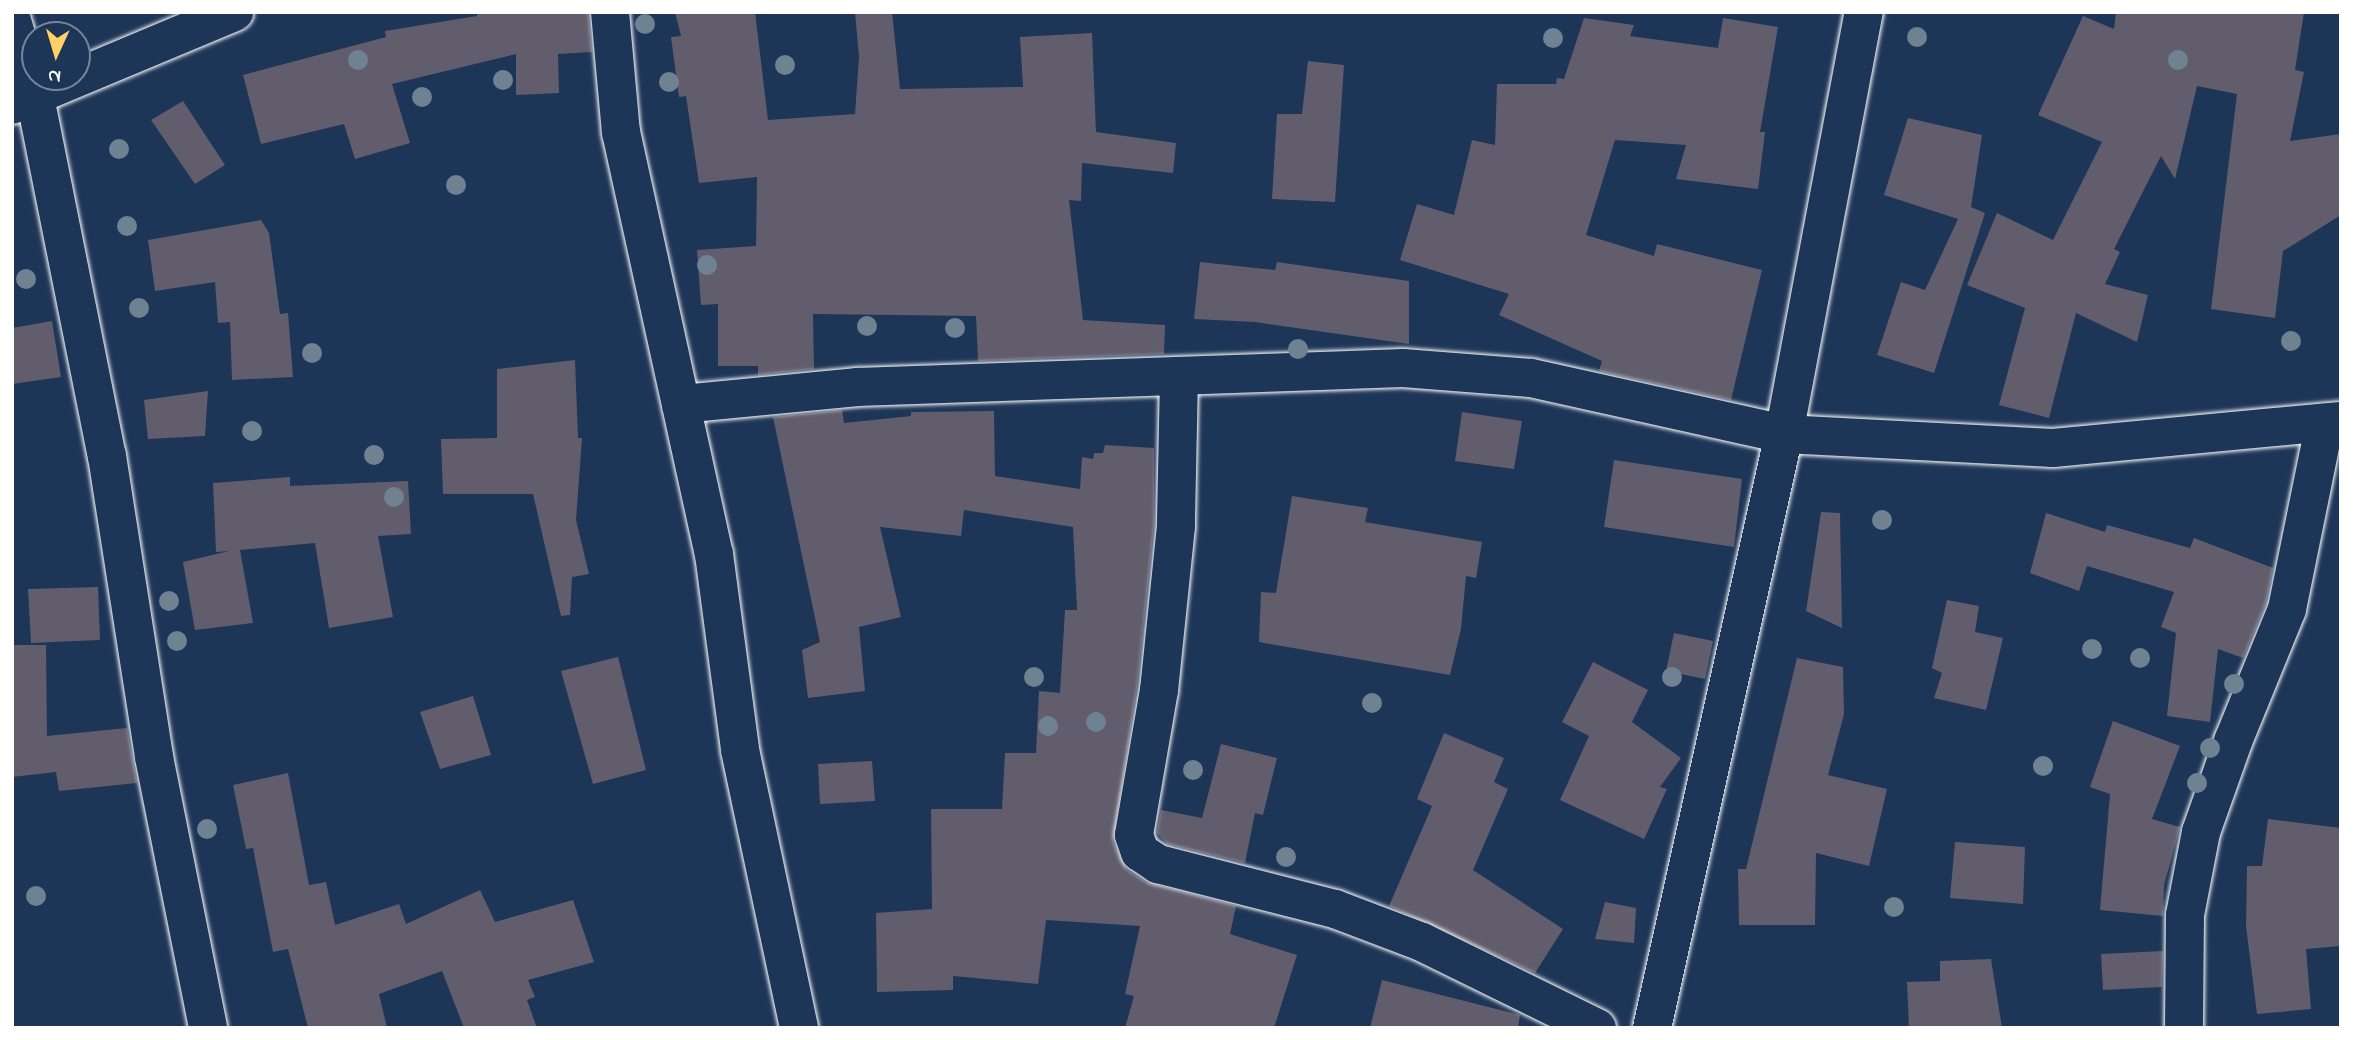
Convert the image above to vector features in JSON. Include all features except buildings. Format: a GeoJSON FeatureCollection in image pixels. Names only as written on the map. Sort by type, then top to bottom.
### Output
{"type":"FeatureCollection","features":[{"type":"Feature","properties":{"kind":"street"},"geometry":{"type":"LineString","coordinates":[[24,101],[234,12]]}},
{"type":"Feature","properties":{"kind":"street"},"geometry":{"type":"LineString","coordinates":[[610,12],[621,132],[714,554],[740,750],[799,1028]]}},
{"type":"Feature","properties":{"kind":"street"},"geometry":{"type":"LineString","coordinates":[[1652,1028],[1784,434],[1864,12]]}},
{"type":"Feature","properties":{"kind":"street"},"geometry":{"type":"LineString","coordinates":[[12,21],[24,101],[107,456],[154,757],[208,1028]]}},
{"type":"Feature","properties":{"kind":"street"},"geometry":{"type":"LineString","coordinates":[[681,404],[857,387],[1179,377],[1298,369],[1403,368],[1531,378],[1784,434],[2053,448],[2333,422],[2287,609],[2234,738],[2202,832],[2185,915],[2184,1028]]}},
{"type":"Feature","properties":{"kind":"street"},"geometry":{"type":"LineString","coordinates":[[1179,377],[1176,526],[1159,690],[1134,835],[1140,852],[1158,864],[1335,909],[1422,942],[1597,1028]]}}]}
